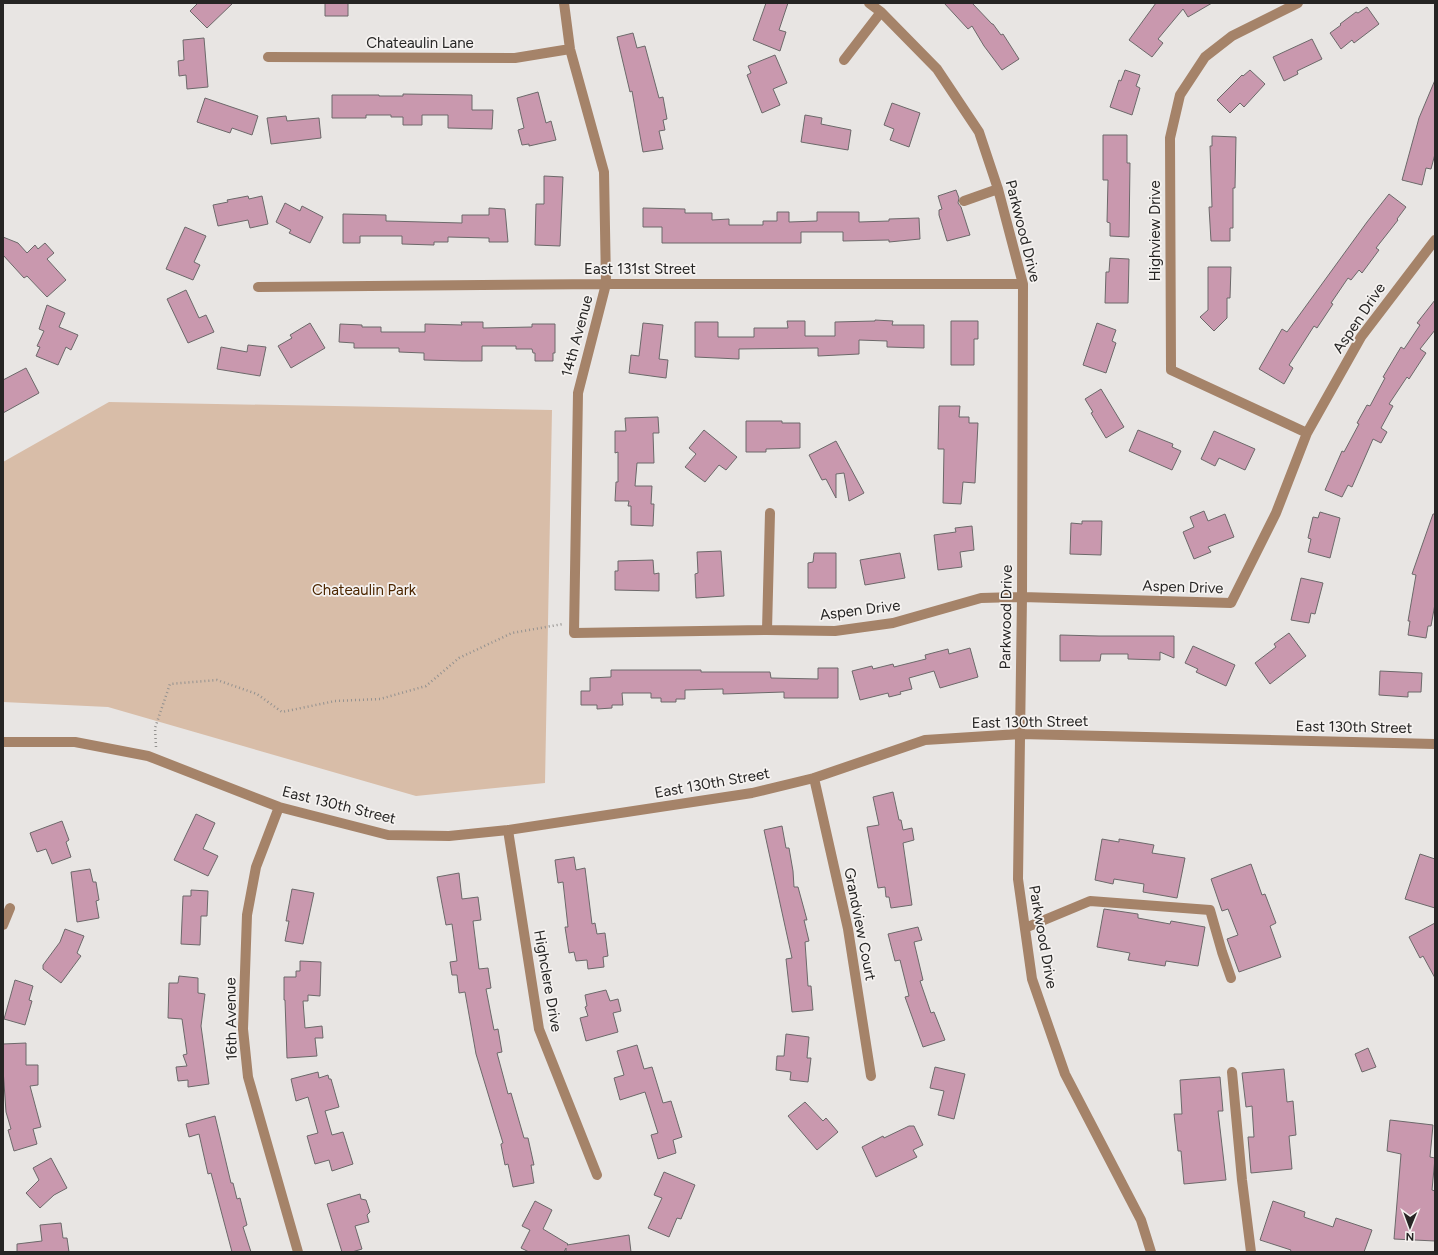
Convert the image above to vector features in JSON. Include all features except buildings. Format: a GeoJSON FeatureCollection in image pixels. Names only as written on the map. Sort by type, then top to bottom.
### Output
{"type":"FeatureCollection","features":[{"type":"Feature","properties":{"kind":"street","name":"14th Avenue"},"geometry":{"type":"LineString","coordinates":[[564,3],[570,49],[604,172],[606,284],[578,393],[574,633]]}},
{"type":"Feature","properties":{"kind":"street","name":"Parkwood Drive"},"geometry":{"type":"LineString","coordinates":[[869,3],[881,12],[937,69],[979,132],[998,189],[1023,284],[1022,597],[1018,879],[1032,979],[1065,1074],[1142,1220],[1151,1252]]}},
{"type":"Feature","properties":{"kind":"street","name":"Highview Drive"},"geometry":{"type":"LineString","coordinates":[[1298,3],[1232,36],[1205,57],[1180,95],[1170,138],[1170,370],[1308,433]]}},
{"type":"Feature","properties":{"kind":"street"},"geometry":{"type":"LineString","coordinates":[[844,60],[881,12]]}},
{"type":"Feature","properties":{"kind":"street","name":"Chateaulin Lane"},"geometry":{"type":"LineString","coordinates":[[268,57],[515,58],[570,49]]}},
{"type":"Feature","properties":{"kind":"street"},"geometry":{"type":"LineString","coordinates":[[964,201],[998,189]]}},
{"type":"Feature","properties":{"kind":"street","name":"Aspen Drive"},"geometry":{"type":"LineString","coordinates":[[574,633],[767,630],[835,631],[893,623],[982,598],[1022,597],[1231,603],[1276,513],[1308,433],[1361,337],[1435,240]]}},
{"type":"Feature","properties":{"kind":"street","name":"East 131st Street"},"geometry":{"type":"LineString","coordinates":[[258,287],[606,284],[1023,284]]}},
{"type":"Feature","properties":{"kind":"street"},"geometry":{"type":"LineString","coordinates":[[767,630],[770,513]]}},
{"type":"Feature","properties":{"kind":"street","name":"East 130th Street"},"geometry":{"type":"LineString","coordinates":[[3,742],[75,742],[148,756],[279,807],[388,835],[449,836],[508,830],[752,793],[814,778],[920,740],[1020,734],[1435,744]]}},
{"type":"Feature","properties":{"kind":"street","name":"Grandview Court"},"geometry":{"type":"LineString","coordinates":[[814,778],[848,929],[871,1076]]}},
{"type":"Feature","properties":{"kind":"street","name":"16th Avenue"},"geometry":{"type":"LineString","coordinates":[[279,807],[256,867],[247,915],[243,1029],[248,1077],[298,1252]]}},
{"type":"Feature","properties":{"kind":"street","name":"Highclere Drive"},"geometry":{"type":"LineString","coordinates":[[508,830],[539,1029],[597,1175]]}},
{"type":"Feature","properties":{"kind":"street"},"geometry":{"type":"LineString","coordinates":[[1025,928],[1090,901],[1210,910],[1231,978]]}},
{"type":"Feature","properties":{"kind":"street"},"geometry":{"type":"LineString","coordinates":[[3,925],[10,908]]}},
{"type":"Feature","properties":{"kind":"street"},"geometry":{"type":"LineString","coordinates":[[1232,1072],[1242,1180],[1251,1252]]}},
{"type":"Feature","properties":{"kind":"path"},"geometry":{"type":"LineString","coordinates":[[156,760],[155,728],[170,684],[217,680],[257,694],[282,712],[335,701],[380,699],[426,686],[459,658],[512,633],[574,622]]}},
{"type":"Feature","properties":{"kind":"green space","name":"Chateaulin Park"},"geometry":{"type":"Polygon","coordinates":[[[109,402],[552,410],[545,783],[416,796],[108,707],[3,702],[3,462],[109,402]]]}}]}
